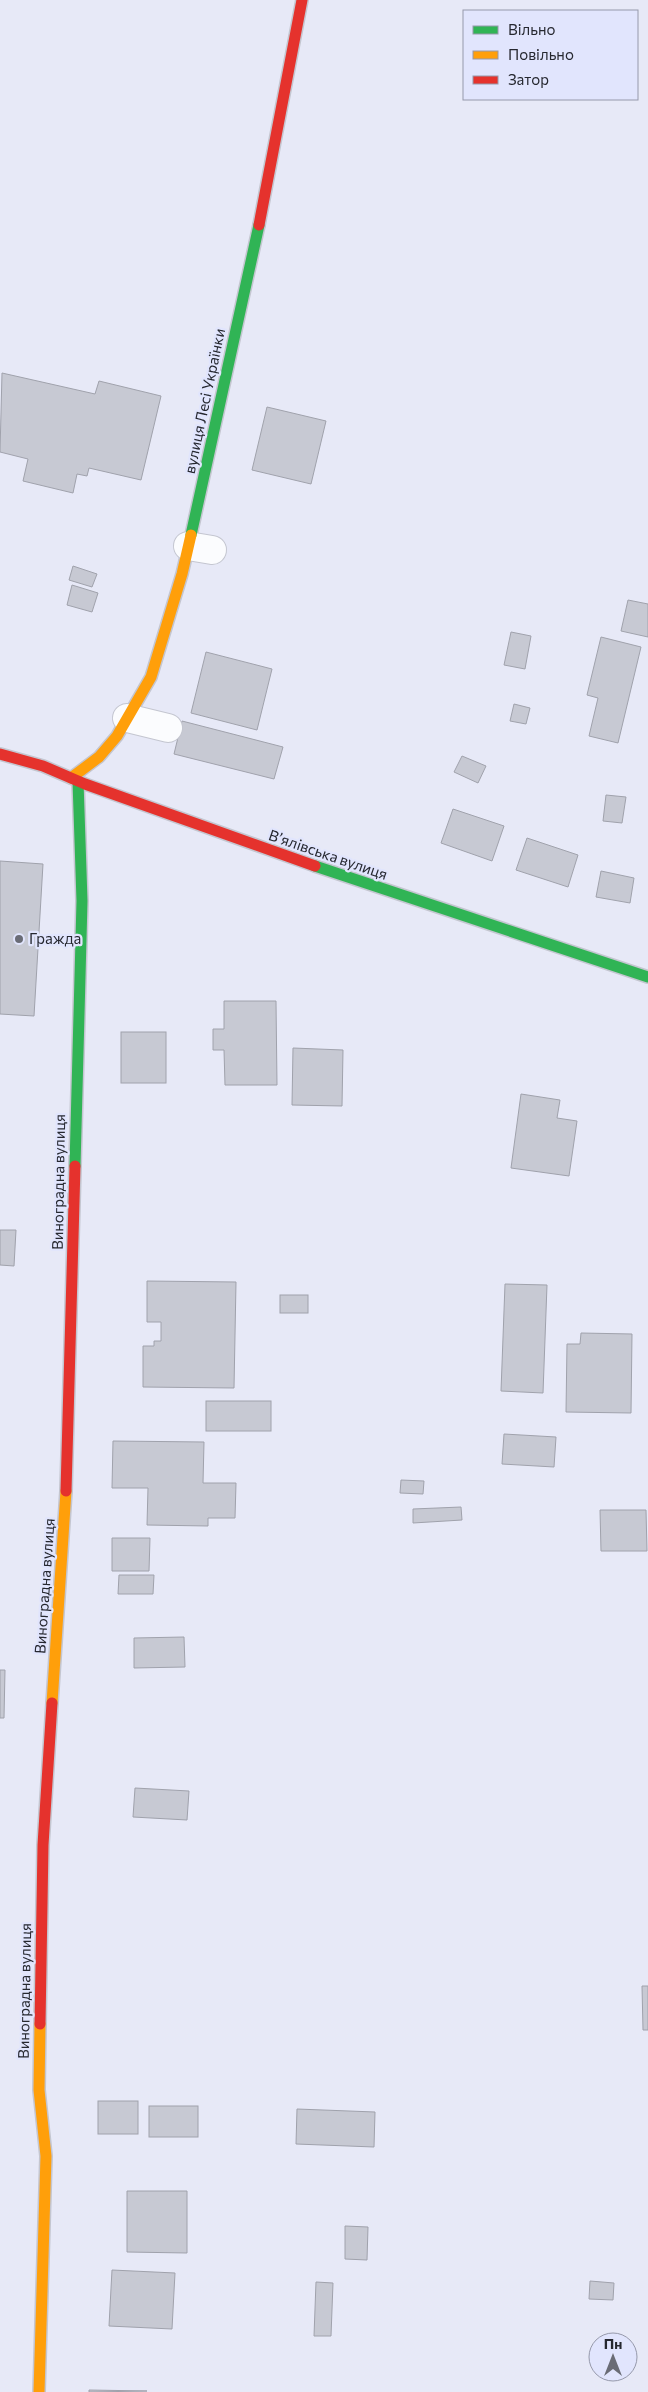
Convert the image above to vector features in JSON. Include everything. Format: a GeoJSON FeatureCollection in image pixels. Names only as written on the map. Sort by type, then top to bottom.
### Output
{"type":"FeatureCollection","features":[{"type":"Feature","properties":{"kind":"street","name":"вулиця Лесі Українки"},"geometry":{"type":"LineString","coordinates":[[75,780],[117,736],[151,677],[200,548],[302,0]]}},
{"type":"Feature","properties":{"kind":"street"},"geometry":{"type":"LineString","coordinates":[[127,718],[168,728]]}},
{"type":"Feature","properties":{"kind":"street","name":"В’ялівська вулиця"},"geometry":{"type":"LineString","coordinates":[[0,754],[43,766],[75,780],[364,884],[648,977]]}},
{"type":"Feature","properties":{"kind":"street","name":"Виноградна вулиця"},"geometry":{"type":"LineString","coordinates":[[39,2392],[46,2156],[39,2090],[43,1854],[65,1499],[82,902],[75,780]]}},
{"type":"Feature","properties":{"kind":"building"},"geometry":{"type":"Polygon","coordinates":[[[2,373],[95,394],[99,381],[161,396],[141,480],[89,468],[87,476],[77,474],[73,493],[23,481],[28,459],[0,452],[2,373]]]}},
{"type":"Feature","properties":{"kind":"building"},"geometry":{"type":"Polygon","coordinates":[[[267,407],[326,421],[311,484],[252,470],[267,407]]]}},
{"type":"Feature","properties":{"kind":"building"},"geometry":{"type":"Polygon","coordinates":[[[73,566],[97,574],[92,587],[69,580],[73,566]]]}},
{"type":"Feature","properties":{"kind":"building"},"geometry":{"type":"Polygon","coordinates":[[[72,585],[98,593],[92,612],[67,605],[72,585]]]}},
{"type":"Feature","properties":{"kind":"building"},"geometry":{"type":"Polygon","coordinates":[[[628,600],[648,604],[648,637],[621,631],[628,600]]]}},
{"type":"Feature","properties":{"kind":"building"},"geometry":{"type":"Polygon","coordinates":[[[511,632],[531,636],[525,669],[504,665],[511,632]]]}},
{"type":"Feature","properties":{"kind":"building"},"geometry":{"type":"Polygon","coordinates":[[[601,637],[641,647],[618,743],[589,736],[598,698],[587,695],[601,637]]]}},
{"type":"Feature","properties":{"kind":"building"},"geometry":{"type":"Polygon","coordinates":[[[206,652],[272,669],[257,730],[191,713],[206,652]]]}},
{"type":"Feature","properties":{"kind":"building"},"geometry":{"type":"Polygon","coordinates":[[[514,704],[530,708],[526,724],[510,721],[514,704]]]}},
{"type":"Feature","properties":{"kind":"building"},"geometry":{"type":"Polygon","coordinates":[[[182,721],[283,747],[274,779],[174,754],[182,721]]]}},
{"type":"Feature","properties":{"kind":"building"},"geometry":{"type":"Polygon","coordinates":[[[462,756],[486,766],[478,783],[454,772],[462,756]]]}},
{"type":"Feature","properties":{"kind":"building"},"geometry":{"type":"Polygon","coordinates":[[[606,795],[626,797],[622,823],[603,821],[606,795]]]}},
{"type":"Feature","properties":{"kind":"building"},"geometry":{"type":"Polygon","coordinates":[[[453,809],[504,826],[492,861],[441,843],[453,809]]]}},
{"type":"Feature","properties":{"kind":"building"},"geometry":{"type":"Polygon","coordinates":[[[527,838],[578,855],[568,887],[516,870],[527,838]]]}},
{"type":"Feature","properties":{"kind":"building","name":"Гражда"},"geometry":{"type":"Polygon","coordinates":[[[0,861],[43,864],[34,1016],[0,1014],[0,861]]]}},
{"type":"Feature","properties":{"kind":"building"},"geometry":{"type":"Polygon","coordinates":[[[601,871],[634,878],[630,903],[596,897],[601,871]]]}},
{"type":"Feature","properties":{"kind":"building"},"geometry":{"type":"Polygon","coordinates":[[[224,1001],[276,1001],[277,1085],[225,1085],[224,1050],[213,1050],[213,1029],[224,1029],[224,1001]]]}},
{"type":"Feature","properties":{"kind":"building"},"geometry":{"type":"Polygon","coordinates":[[[121,1032],[166,1032],[166,1083],[121,1083],[121,1032]]]}},
{"type":"Feature","properties":{"kind":"building"},"geometry":{"type":"Polygon","coordinates":[[[293,1048],[343,1050],[342,1106],[292,1105],[293,1048]]]}},
{"type":"Feature","properties":{"kind":"building"},"geometry":{"type":"Polygon","coordinates":[[[521,1094],[560,1100],[557,1118],[577,1121],[569,1176],[511,1168],[521,1094]]]}},
{"type":"Feature","properties":{"kind":"building"},"geometry":{"type":"Polygon","coordinates":[[[0,1230],[16,1230],[14,1266],[0,1265],[0,1230]]]}},
{"type":"Feature","properties":{"kind":"building"},"geometry":{"type":"Polygon","coordinates":[[[147,1281],[236,1282],[234,1388],[143,1387],[143,1346],[154,1346],[154,1341],[161,1341],[161,1322],[147,1322],[147,1281]]]}},
{"type":"Feature","properties":{"kind":"building"},"geometry":{"type":"Polygon","coordinates":[[[505,1284],[547,1285],[543,1393],[501,1391],[505,1284]]]}},
{"type":"Feature","properties":{"kind":"building"},"geometry":{"type":"Polygon","coordinates":[[[280,1295],[308,1295],[308,1313],[280,1313],[280,1295]]]}},
{"type":"Feature","properties":{"kind":"building"},"geometry":{"type":"Polygon","coordinates":[[[581,1333],[632,1334],[631,1413],[566,1412],[567,1344],[580,1344],[581,1333]]]}},
{"type":"Feature","properties":{"kind":"building"},"geometry":{"type":"Polygon","coordinates":[[[206,1401],[271,1401],[271,1431],[206,1431],[206,1401]]]}},
{"type":"Feature","properties":{"kind":"building"},"geometry":{"type":"Polygon","coordinates":[[[504,1434],[556,1437],[554,1467],[502,1464],[504,1434]]]}},
{"type":"Feature","properties":{"kind":"building"},"geometry":{"type":"Polygon","coordinates":[[[113,1441],[204,1442],[203,1483],[236,1483],[235,1518],[208,1518],[208,1526],[147,1525],[148,1488],[112,1488],[113,1441]]]}},
{"type":"Feature","properties":{"kind":"building"},"geometry":{"type":"Polygon","coordinates":[[[401,1480],[424,1481],[423,1494],[400,1493],[401,1480]]]}},
{"type":"Feature","properties":{"kind":"building"},"geometry":{"type":"Polygon","coordinates":[[[461,1507],[462,1520],[413,1523],[413,1509],[461,1507]]]}},
{"type":"Feature","properties":{"kind":"building"},"geometry":{"type":"Polygon","coordinates":[[[600,1510],[646,1510],[647,1551],[601,1551],[600,1510]]]}},
{"type":"Feature","properties":{"kind":"building"},"geometry":{"type":"Polygon","coordinates":[[[112,1538],[150,1538],[149,1571],[112,1571],[112,1538]]]}},
{"type":"Feature","properties":{"kind":"building"},"geometry":{"type":"Polygon","coordinates":[[[119,1575],[154,1575],[153,1594],[118,1594],[119,1575]]]}},
{"type":"Feature","properties":{"kind":"building"},"geometry":{"type":"Polygon","coordinates":[[[184,1637],[185,1667],[134,1668],[134,1638],[184,1637]]]}},
{"type":"Feature","properties":{"kind":"building"},"geometry":{"type":"Polygon","coordinates":[[[0,1670],[5,1670],[4,1718],[0,1718],[0,1670]]]}},
{"type":"Feature","properties":{"kind":"building"},"geometry":{"type":"Polygon","coordinates":[[[135,1788],[189,1791],[187,1820],[133,1817],[135,1788]]]}},
{"type":"Feature","properties":{"kind":"building"},"geometry":{"type":"Polygon","coordinates":[[[642,1986],[648,1986],[648,2030],[643,2030],[642,1986]]]}},
{"type":"Feature","properties":{"kind":"building"},"geometry":{"type":"Polygon","coordinates":[[[98,2101],[138,2101],[138,2134],[98,2134],[98,2101]]]}},
{"type":"Feature","properties":{"kind":"building"},"geometry":{"type":"Polygon","coordinates":[[[149,2106],[198,2106],[198,2137],[149,2137],[149,2106]]]}},
{"type":"Feature","properties":{"kind":"building"},"geometry":{"type":"Polygon","coordinates":[[[297,2109],[375,2112],[374,2147],[296,2144],[297,2109]]]}},
{"type":"Feature","properties":{"kind":"building"},"geometry":{"type":"Polygon","coordinates":[[[127,2191],[187,2191],[187,2253],[127,2252],[127,2191]]]}},
{"type":"Feature","properties":{"kind":"building"},"geometry":{"type":"Polygon","coordinates":[[[345,2226],[368,2227],[367,2260],[345,2259],[345,2226]]]}},
{"type":"Feature","properties":{"kind":"building"},"geometry":{"type":"Polygon","coordinates":[[[112,2270],[175,2273],[172,2329],[109,2326],[112,2270]]]}},
{"type":"Feature","properties":{"kind":"building"},"geometry":{"type":"Polygon","coordinates":[[[590,2281],[614,2283],[613,2300],[589,2299],[590,2281]]]}},
{"type":"Feature","properties":{"kind":"building"},"geometry":{"type":"Polygon","coordinates":[[[316,2282],[333,2283],[331,2336],[314,2336],[316,2282]]]}},
{"type":"Feature","properties":{"kind":"building"},"geometry":{"type":"Polygon","coordinates":[[[89,2390],[147,2391],[89,2392],[89,2390]]]}},
{"type":"Feature","properties":{"kind":"traffic: fast"},"geometry":{"type":"LineString","coordinates":[[191,535],[259,225]]}},
{"type":"Feature","properties":{"kind":"traffic: fast"},"geometry":{"type":"LineString","coordinates":[[75,1166],[82,901],[78,781]]}},
{"type":"Feature","properties":{"kind":"traffic: fast"},"geometry":{"type":"LineString","coordinates":[[315,866],[648,977]]}},
{"type":"Feature","properties":{"kind":"traffic: slow"},"geometry":{"type":"LineString","coordinates":[[71,778],[99,757],[117,736],[151,677],[182,574],[191,535]]}},
{"type":"Feature","properties":{"kind":"traffic: slow"},"geometry":{"type":"LineString","coordinates":[[52,1703],[66,1491]]}},
{"type":"Feature","properties":{"kind":"traffic: slow"},"geometry":{"type":"LineString","coordinates":[[39,2392],[46,2156],[39,2090],[40,2024]]}},
{"type":"Feature","properties":{"kind":"traffic: jam"},"geometry":{"type":"LineString","coordinates":[[259,225],[302,0]]}},
{"type":"Feature","properties":{"kind":"traffic: jam"},"geometry":{"type":"LineString","coordinates":[[0,754],[43,766],[85,784],[315,866]]}},
{"type":"Feature","properties":{"kind":"traffic: jam"},"geometry":{"type":"LineString","coordinates":[[66,1491],[75,1166]]}},
{"type":"Feature","properties":{"kind":"traffic: jam"},"geometry":{"type":"LineString","coordinates":[[40,2024],[43,1845],[52,1703]]}},
{"type":"Feature","properties":{"kind":"place","name":"Гражда"},"geometry":{"type":"Point","coordinates":[19,939]}}]}
